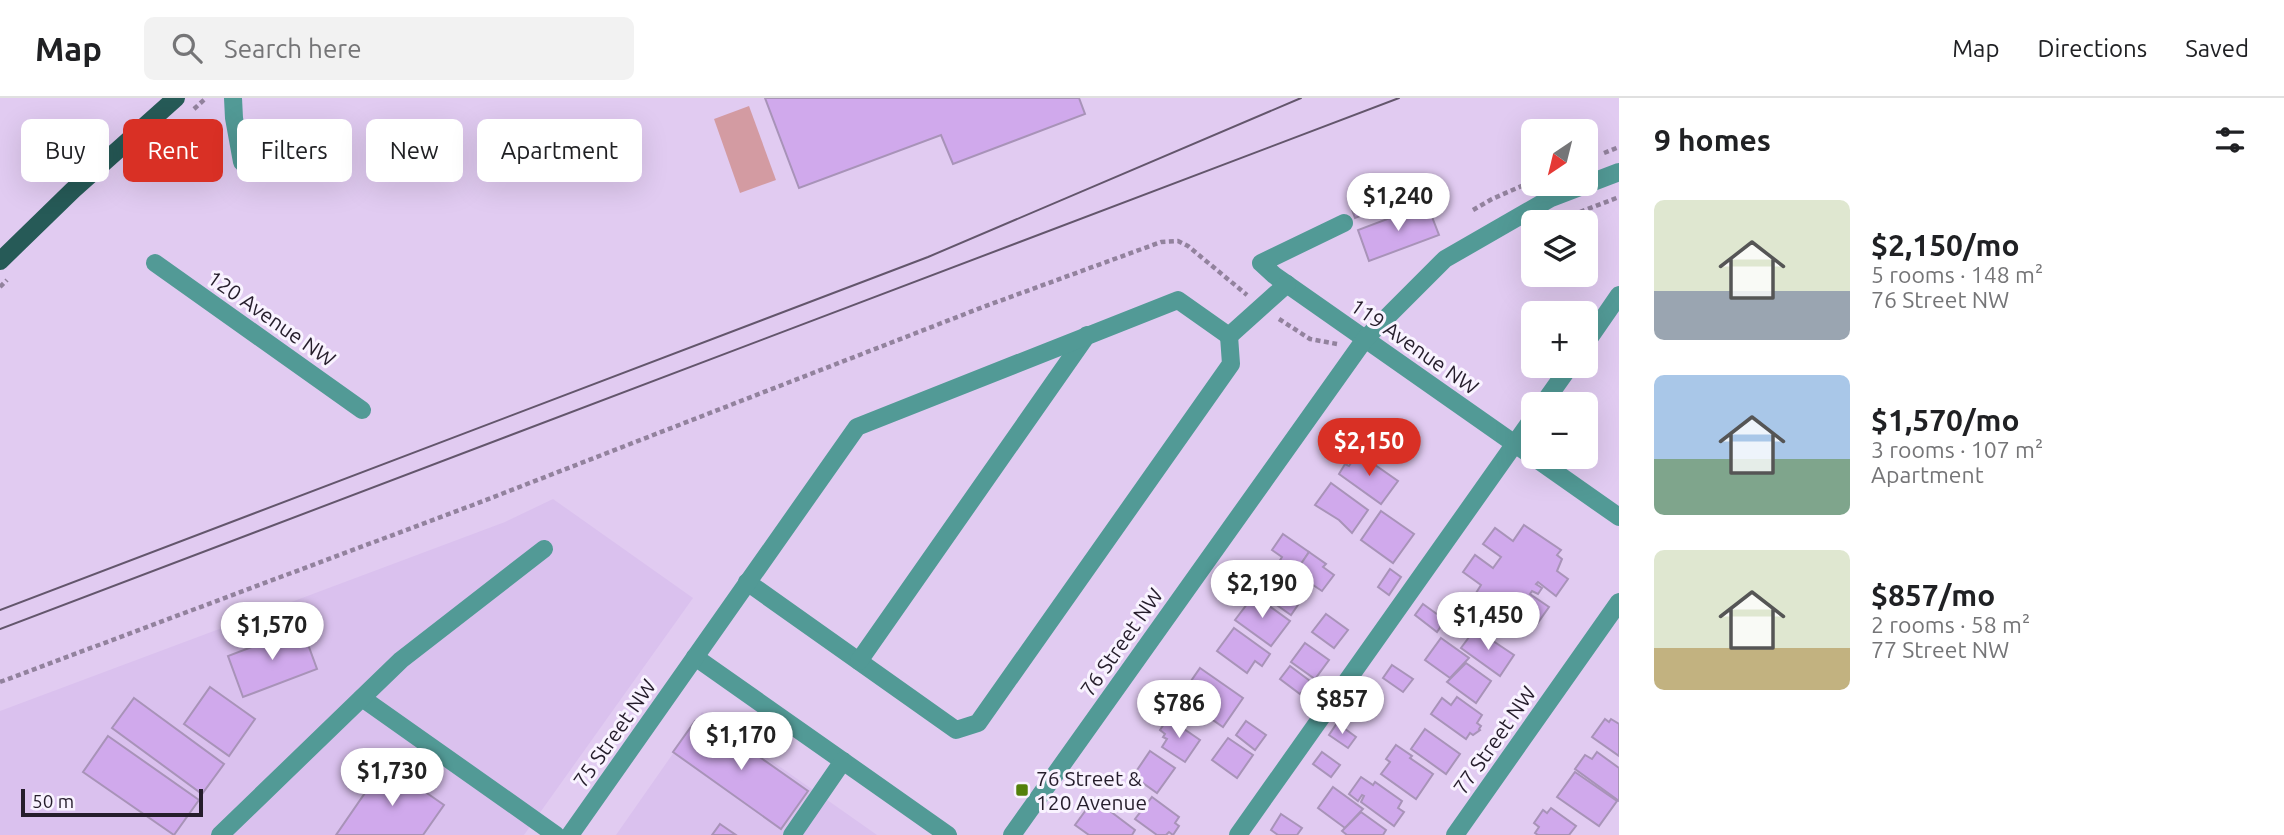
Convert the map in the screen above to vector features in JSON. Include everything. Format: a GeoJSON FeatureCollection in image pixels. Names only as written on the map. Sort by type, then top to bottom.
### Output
{"type":"FeatureCollection","features":[{"type":"Feature","properties":{"kind":"main road"},"geometry":{"type":"LineString","coordinates":[[0,261],[73,190],[176,98]]}},
{"type":"Feature","properties":{"kind":"street"},"geometry":{"type":"LineString","coordinates":[[233,98],[237,138]]}},
{"type":"Feature","properties":{"kind":"street","name":"76 Street NW"},"geometry":{"type":"LineString","coordinates":[[1012,835],[1365,339],[1445,259],[1551,198],[1619,172]]}},
{"type":"Feature","properties":{"kind":"street","name":"119 Avenue NW"},"geometry":{"type":"LineString","coordinates":[[1344,223],[1261,263],[1619,517]]}},
{"type":"Feature","properties":{"kind":"street","name":"120 Avenue NW"},"geometry":{"type":"LineString","coordinates":[[155,263],[362,410]]}},
{"type":"Feature","properties":{"kind":"street"},"geometry":{"type":"LineString","coordinates":[[747,582],[956,730],[978,723],[1231,364],[1229,336],[1287,284]]}},
{"type":"Feature","properties":{"kind":"street"},"geometry":{"type":"LineString","coordinates":[[1598,326],[1619,295]]}},
{"type":"Feature","properties":{"kind":"street","name":"75 Street NW"},"geometry":{"type":"LineString","coordinates":[[570,835],[857,427],[1178,300],[1229,336]]}},
{"type":"Feature","properties":{"kind":"street"},"geometry":{"type":"LineString","coordinates":[[859,661],[1087,335]]}},
{"type":"Feature","properties":{"kind":"street"},"geometry":{"type":"LineString","coordinates":[[1238,835],[1521,435]]}},
{"type":"Feature","properties":{"kind":"street"},"geometry":{"type":"LineString","coordinates":[[220,835],[401,660],[544,549]]}},
{"type":"Feature","properties":{"kind":"street","name":"77 Street NW"},"geometry":{"type":"LineString","coordinates":[[1455,835],[1619,602]]}},
{"type":"Feature","properties":{"kind":"street"},"geometry":{"type":"LineString","coordinates":[[695,657],[948,835]]}},
{"type":"Feature","properties":{"kind":"street"},"geometry":{"type":"LineString","coordinates":[[362,698],[556,835]]}},
{"type":"Feature","properties":{"kind":"street"},"geometry":{"type":"LineString","coordinates":[[792,835],[843,761]]}},
{"type":"Feature","properties":{"kind":"path"},"geometry":{"type":"LineString","coordinates":[[1473,210],[1521,186]]}},
{"type":"Feature","properties":{"kind":"path"},"geometry":{"type":"LineString","coordinates":[[0,682],[473,505],[983,307],[1161,242],[1178,241],[1188,246],[1262,307],[1310,340],[1337,344],[1348,326]]}},
{"type":"Feature","properties":{"kind":"shaded area"},"geometry":{"type":"Polygon","coordinates":[[[749,106],[776,180],[740,193],[714,119],[749,106]]]}},
{"type":"Feature","properties":{"kind":"shaded area"},"geometry":{"type":"Polygon","coordinates":[[[553,499],[693,598],[524,835],[0,835],[0,711],[505,522],[553,499]]]}},
{"type":"Feature","properties":{"kind":"shaded area"},"geometry":{"type":"Polygon","coordinates":[[[702,712],[877,835],[616,835],[702,712]]]}},
{"type":"Feature","properties":{"kind":"building"},"geometry":{"type":"Polygon","coordinates":[[[765,98],[1079,98],[1085,114],[953,164],[941,135],[799,188],[765,98]]]}},
{"type":"Feature","properties":{"kind":"building"},"geometry":{"type":"Polygon","coordinates":[[[1393,192],[1397,202],[1355,218],[1351,207],[1393,192]]]}},
{"type":"Feature","properties":{"kind":"building"},"geometry":{"type":"Polygon","coordinates":[[[1427,204],[1439,235],[1369,261],[1358,230],[1427,204]]]}},
{"type":"Feature","properties":{"kind":"building"},"geometry":{"type":"Polygon","coordinates":[[[1358,453],[1398,481],[1381,504],[1339,474],[1345,464],[1349,466],[1358,453]]]}},
{"type":"Feature","properties":{"kind":"building"},"geometry":{"type":"Polygon","coordinates":[[[1331,483],[1368,510],[1352,533],[1339,520],[1315,505],[1331,483]]]}},
{"type":"Feature","properties":{"kind":"building"},"geometry":{"type":"Polygon","coordinates":[[[1381,511],[1414,534],[1393,563],[1361,540],[1381,511]]]}},
{"type":"Feature","properties":{"kind":"building"},"geometry":{"type":"Polygon","coordinates":[[[1524,525],[1561,550],[1557,555],[1562,559],[1557,571],[1568,579],[1556,596],[1538,582],[1536,584],[1542,588],[1538,594],[1532,591],[1530,594],[1549,607],[1537,624],[1526,616],[1523,620],[1520,618],[1516,624],[1512,621],[1507,627],[1471,601],[1481,585],[1463,572],[1475,555],[1493,568],[1501,557],[1483,544],[1495,528],[1513,541],[1524,525]]]}},
{"type":"Feature","properties":{"kind":"building"},"geometry":{"type":"Polygon","coordinates":[[[1283,534],[1309,552],[1295,573],[1279,562],[1282,557],[1272,550],[1283,534]]]}},
{"type":"Feature","properties":{"kind":"building"},"geometry":{"type":"Polygon","coordinates":[[[1309,552],[1326,564],[1323,567],[1334,575],[1322,591],[1295,573],[1309,552]]]}},
{"type":"Feature","properties":{"kind":"building"},"geometry":{"type":"Polygon","coordinates":[[[1276,567],[1294,580],[1286,592],[1300,602],[1291,615],[1258,592],[1276,567]]]}},
{"type":"Feature","properties":{"kind":"building"},"geometry":{"type":"Polygon","coordinates":[[[1390,569],[1401,577],[1389,595],[1378,587],[1390,569]]]}},
{"type":"Feature","properties":{"kind":"building"},"geometry":{"type":"Polygon","coordinates":[[[1254,595],[1290,621],[1271,646],[1235,620],[1254,595]]]}},
{"type":"Feature","properties":{"kind":"building"},"geometry":{"type":"Polygon","coordinates":[[[1423,604],[1445,620],[1437,632],[1415,615],[1423,604]]]}},
{"type":"Feature","properties":{"kind":"building"},"geometry":{"type":"Polygon","coordinates":[[[1326,614],[1348,630],[1334,648],[1312,632],[1326,614]]]}},
{"type":"Feature","properties":{"kind":"building"},"geometry":{"type":"Polygon","coordinates":[[[302,628],[317,669],[243,697],[228,656],[302,628]]]}},
{"type":"Feature","properties":{"kind":"building"},"geometry":{"type":"Polygon","coordinates":[[[1234,628],[1270,654],[1262,666],[1255,661],[1247,673],[1217,651],[1234,628]]]}},
{"type":"Feature","properties":{"kind":"building"},"geometry":{"type":"Polygon","coordinates":[[[1475,629],[1514,655],[1500,676],[1461,648],[1475,629]]]}},
{"type":"Feature","properties":{"kind":"building"},"geometry":{"type":"Polygon","coordinates":[[[1441,638],[1469,658],[1450,678],[1425,660],[1441,638]]]}},
{"type":"Feature","properties":{"kind":"building"},"geometry":{"type":"Polygon","coordinates":[[[1305,643],[1329,660],[1315,679],[1291,662],[1305,643]]]}},
{"type":"Feature","properties":{"kind":"building"},"geometry":{"type":"Polygon","coordinates":[[[1466,663],[1491,681],[1476,703],[1447,682],[1466,663]]]}},
{"type":"Feature","properties":{"kind":"building"},"geometry":{"type":"Polygon","coordinates":[[[1392,665],[1413,679],[1403,692],[1383,678],[1392,665]]]}},
{"type":"Feature","properties":{"kind":"building"},"geometry":{"type":"Polygon","coordinates":[[[1290,666],[1310,681],[1300,694],[1280,679],[1290,666]]]}},
{"type":"Feature","properties":{"kind":"building"},"geometry":{"type":"Polygon","coordinates":[[[1200,668],[1243,698],[1223,727],[1180,697],[1200,668]]]}},
{"type":"Feature","properties":{"kind":"building"},"geometry":{"type":"Polygon","coordinates":[[[210,687],[255,719],[229,756],[184,724],[210,687]]]}},
{"type":"Feature","properties":{"kind":"building"},"geometry":{"type":"Polygon","coordinates":[[[1457,697],[1482,715],[1477,723],[1481,726],[1480,730],[1473,735],[1470,733],[1466,739],[1431,714],[1442,698],[1451,705],[1457,697]]]}},
{"type":"Feature","properties":{"kind":"building"},"geometry":{"type":"Polygon","coordinates":[[[134,698],[224,764],[202,794],[112,728],[134,698]]]}},
{"type":"Feature","properties":{"kind":"building"},"geometry":{"type":"Polygon","coordinates":[[[1168,718],[1200,740],[1185,762],[1162,747],[1167,739],[1160,730],[1168,718]]]}},
{"type":"Feature","properties":{"kind":"building"},"geometry":{"type":"Polygon","coordinates":[[[1605,719],[1619,724],[1619,756],[1592,737],[1605,719]]]}},
{"type":"Feature","properties":{"kind":"building"},"geometry":{"type":"Polygon","coordinates":[[[707,720],[808,791],[781,829],[673,752],[695,721],[707,720]]]}},
{"type":"Feature","properties":{"kind":"building"},"geometry":{"type":"Polygon","coordinates":[[[1246,721],[1266,735],[1255,750],[1236,735],[1246,721]]]}},
{"type":"Feature","properties":{"kind":"building"},"geometry":{"type":"Polygon","coordinates":[[[1337,723],[1356,737],[1348,748],[1329,735],[1337,723]]]}},
{"type":"Feature","properties":{"kind":"building"},"geometry":{"type":"Polygon","coordinates":[[[1425,729],[1460,754],[1446,774],[1411,749],[1425,729]]]}},
{"type":"Feature","properties":{"kind":"building"},"geometry":{"type":"Polygon","coordinates":[[[108,736],[199,800],[174,835],[83,772],[108,736]]]}},
{"type":"Feature","properties":{"kind":"building"},"geometry":{"type":"Polygon","coordinates":[[[1228,738],[1253,755],[1237,778],[1212,760],[1228,738]]]}},
{"type":"Feature","properties":{"kind":"building"},"geometry":{"type":"Polygon","coordinates":[[[1396,745],[1433,774],[1416,799],[1381,774],[1390,762],[1386,759],[1396,745]]]}},
{"type":"Feature","properties":{"kind":"building"},"geometry":{"type":"Polygon","coordinates":[[[1150,751],[1175,768],[1157,793],[1133,776],[1150,751]]]}},
{"type":"Feature","properties":{"kind":"building"},"geometry":{"type":"Polygon","coordinates":[[[1322,752],[1340,765],[1331,777],[1313,764],[1322,752]]]}},
{"type":"Feature","properties":{"kind":"building"},"geometry":{"type":"Polygon","coordinates":[[[1597,752],[1619,768],[1619,801],[1575,769],[1585,755],[1592,759],[1597,752]]]}},
{"type":"Feature","properties":{"kind":"building"},"geometry":{"type":"Polygon","coordinates":[[[385,764],[444,805],[423,835],[336,835],[385,764]]]}},
{"type":"Feature","properties":{"kind":"building"},"geometry":{"type":"Polygon","coordinates":[[[1575,772],[1617,801],[1599,826],[1557,797],[1575,772]]]}},
{"type":"Feature","properties":{"kind":"building"},"geometry":{"type":"Polygon","coordinates":[[[1361,777],[1373,785],[1375,782],[1402,801],[1398,808],[1404,812],[1394,826],[1361,802],[1364,796],[1358,801],[1349,794],[1361,777]]]}},
{"type":"Feature","properties":{"kind":"building"},"geometry":{"type":"Polygon","coordinates":[[[1333,787],[1363,809],[1345,828],[1318,808],[1333,787]]]}},
{"type":"Feature","properties":{"kind":"building"},"geometry":{"type":"Polygon","coordinates":[[[1152,797],[1179,817],[1175,823],[1179,826],[1173,835],[1169,832],[1166,835],[1157,835],[1135,819],[1152,797]]]}},
{"type":"Feature","properties":{"kind":"building"},"geometry":{"type":"Polygon","coordinates":[[[1094,799],[1135,830],[1132,835],[1089,835],[1075,825],[1094,799]]]}},
{"type":"Feature","properties":{"kind":"building"},"geometry":{"type":"Polygon","coordinates":[[[1551,808],[1576,826],[1569,835],[1535,833],[1539,827],[1534,823],[1543,810],[1547,813],[1551,808]]]}},
{"type":"Feature","properties":{"kind":"building"},"geometry":{"type":"Polygon","coordinates":[[[1361,812],[1386,830],[1383,835],[1347,835],[1342,831],[1361,812]]]}},
{"type":"Feature","properties":{"kind":"building"},"geometry":{"type":"Polygon","coordinates":[[[1281,814],[1302,828],[1297,835],[1278,835],[1271,830],[1281,814]]]}},
{"type":"Feature","properties":{"kind":"building"},"geometry":{"type":"Polygon","coordinates":[[[720,824],[736,835],[712,835],[720,824]]]}},
{"type":"Feature","properties":{"kind":"tram line"},"geometry":{"type":"LineString","coordinates":[[0,610],[928,257],[1301,98]]}},
{"type":"Feature","properties":{"kind":"tram line"},"geometry":{"type":"LineString","coordinates":[[0,629],[1399,98]]}},
{"type":"Feature","properties":{"kind":"place","name":"76 Street & 120 Avenue"},"geometry":{"type":"Point","coordinates":[1022,790]}}]}
